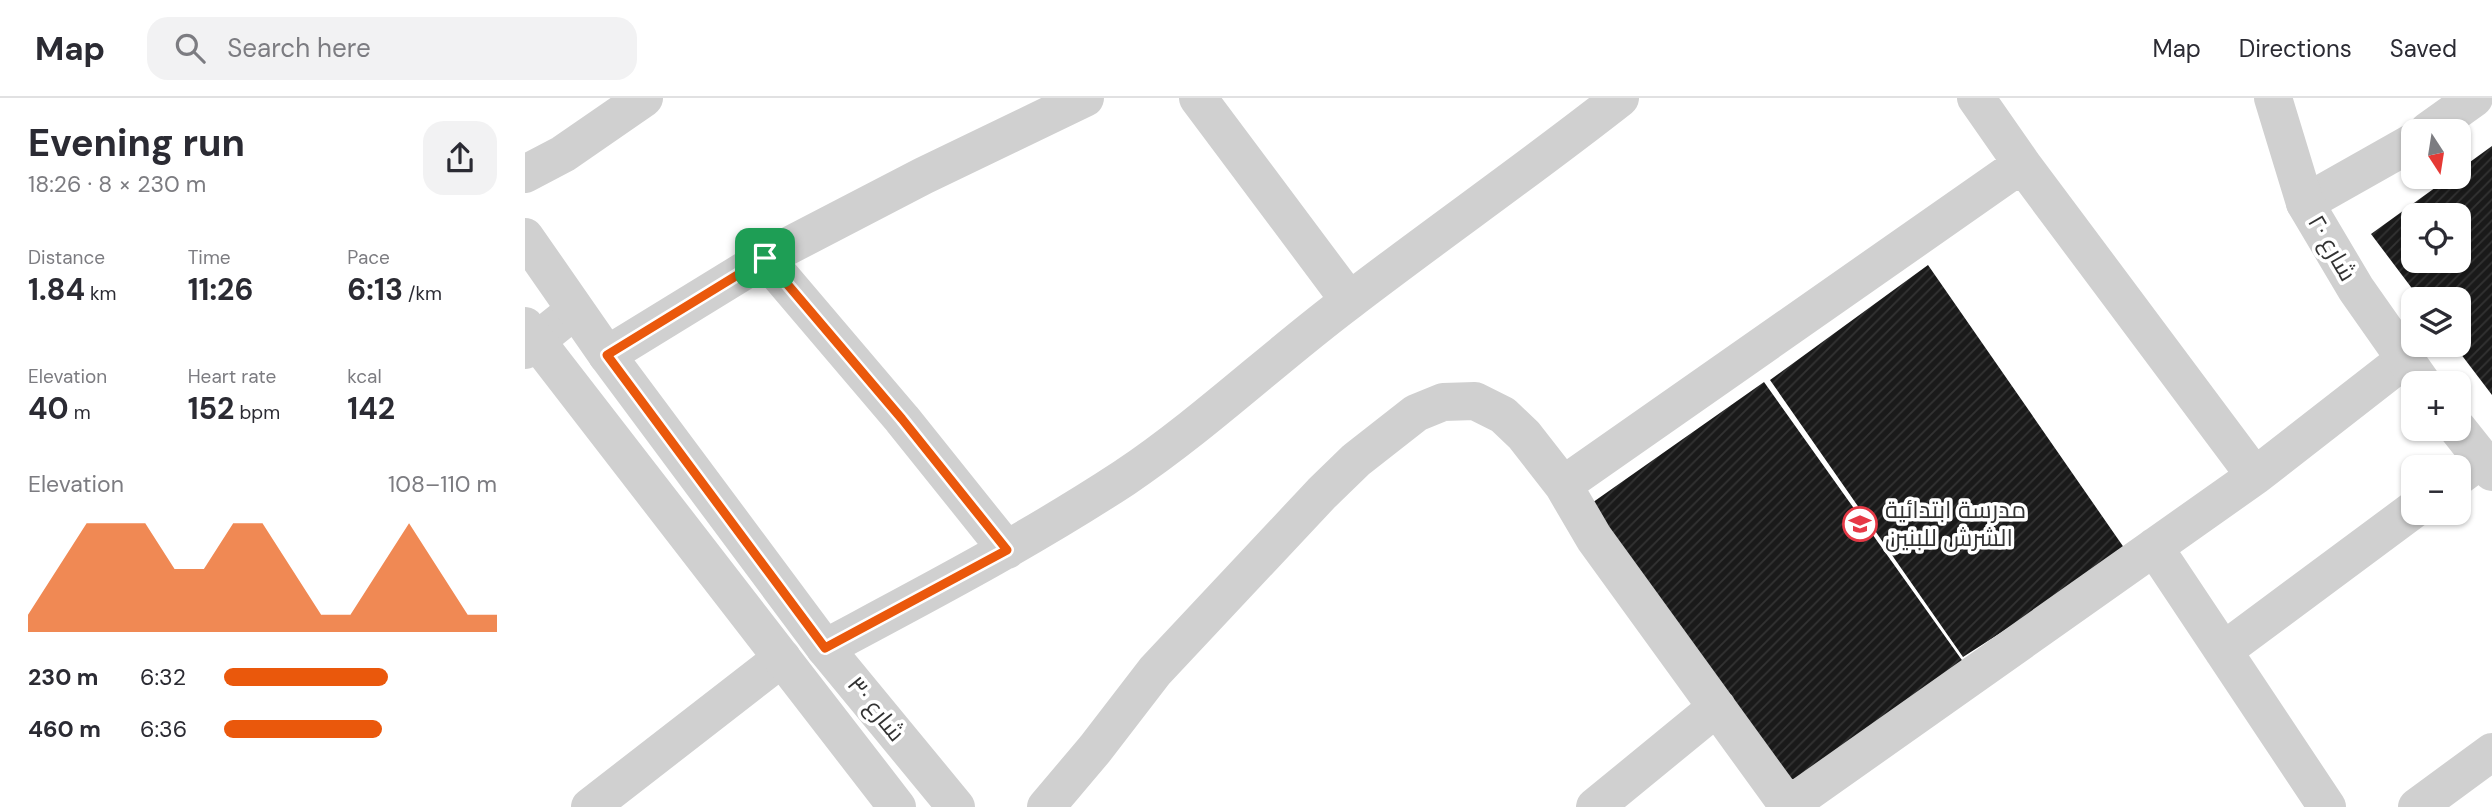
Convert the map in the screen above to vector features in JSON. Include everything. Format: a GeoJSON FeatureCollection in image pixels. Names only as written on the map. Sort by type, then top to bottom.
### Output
{"type":"FeatureCollection","features":[{"type":"Feature","properties":{"kind":"street"},"geometry":{"type":"LineString","coordinates":[[525,174],[563,154],[644,98]]}},
{"type":"Feature","properties":{"kind":"street"},"geometry":{"type":"LineString","coordinates":[[607,355],[765,258],[923,176],[1085,98]]}},
{"type":"Feature","properties":{"kind":"street"},"geometry":{"type":"LineString","coordinates":[[1198,98],[1349,300]]}},
{"type":"Feature","properties":{"kind":"street"},"geometry":{"type":"LineString","coordinates":[[825,648],[1007,550],[1126,477],[1349,300],[1532,168],[1620,98]]}},
{"type":"Feature","properties":{"kind":"street"},"geometry":{"type":"LineString","coordinates":[[1976,98],[2022,164],[2255,476]]}},
{"type":"Feature","properties":{"kind":"street","name":"شارع ٢٠"},"geometry":{"type":"LineString","coordinates":[[2273,98],[2305,204],[2356,289],[2413,371]]}},
{"type":"Feature","properties":{"kind":"street"},"geometry":{"type":"LineString","coordinates":[[2445,119],[2474,98]]}},
{"type":"Feature","properties":{"kind":"street"},"geometry":{"type":"LineString","coordinates":[[2305,204],[2401,149]]}},
{"type":"Feature","properties":{"kind":"street"},"geometry":{"type":"LineString","coordinates":[[1563,485],[2022,164]]}},
{"type":"Feature","properties":{"kind":"street","name":"شارع ٣٠"},"geometry":{"type":"LineString","coordinates":[[525,237],[607,355],[825,648],[956,807]]}},
{"type":"Feature","properties":{"kind":"street"},"geometry":{"type":"LineString","coordinates":[[765,258],[894,409],[1007,550]]}},
{"type":"Feature","properties":{"kind":"street"},"geometry":{"type":"LineString","coordinates":[[528,339],[575,310]]}},
{"type":"Feature","properties":{"kind":"street","name":"شارع ٣٠"},"geometry":{"type":"LineString","coordinates":[[528,339],[897,807]]}},
{"type":"Feature","properties":{"kind":"street"},"geometry":{"type":"LineString","coordinates":[[1046,807],[1155,671],[1313,503],[1356,460],[1416,413],[1443,402],[1475,401],[1503,415],[1524,435],[1563,485],[1594,538],[1789,806],[2255,476],[2401,379]]}},
{"type":"Feature","properties":{"kind":"street"},"geometry":{"type":"LineString","coordinates":[[2464,441],[2478,469]]}},
{"type":"Feature","properties":{"kind":"street"},"geometry":{"type":"LineString","coordinates":[[2223,651],[2401,519]]}},
{"type":"Feature","properties":{"kind":"street"},"geometry":{"type":"LineString","coordinates":[[2154,547],[2327,807]]}},
{"type":"Feature","properties":{"kind":"street"},"geometry":{"type":"LineString","coordinates":[[590,807],[782,658]]}},
{"type":"Feature","properties":{"kind":"street"},"geometry":{"type":"LineString","coordinates":[[1595,807],[1717,707]]}},
{"type":"Feature","properties":{"kind":"street"},"geometry":{"type":"LineString","coordinates":[[2417,807],[2492,752]]}},
{"type":"Feature","properties":{"kind":"building"},"geometry":{"type":"Polygon","coordinates":[[[2492,146],[2492,395],[2463,357],[2471,357],[2471,287],[2411,287],[2371,234],[2401,212],[2401,273],[2471,273],[2471,203],[2414,203],[2433,189],[2471,189],[2471,161],[2492,146]]]}},
{"type":"Feature","properties":{"kind":"building"},"geometry":{"type":"Polygon","coordinates":[[[1928,265],[2127,552],[1963,657],[1770,380],[1928,265]]]}},
{"type":"Feature","properties":{"kind":"building"},"geometry":{"type":"Polygon","coordinates":[[[1764,382],[1964,663],[1789,788],[1589,505],[1764,382]]]}},
{"type":"Feature","properties":{"kind":"place","name":"مدرسة ابتدائية الشرش للبنين"},"geometry":{"type":"Point","coordinates":[1860,524]}},
{"type":"Feature","properties":{"kind":"route"},"geometry":{"type":"LineString","coordinates":[[765,258],[902,419],[1007,550],[825,648],[607,355],[765,258]]}}]}
